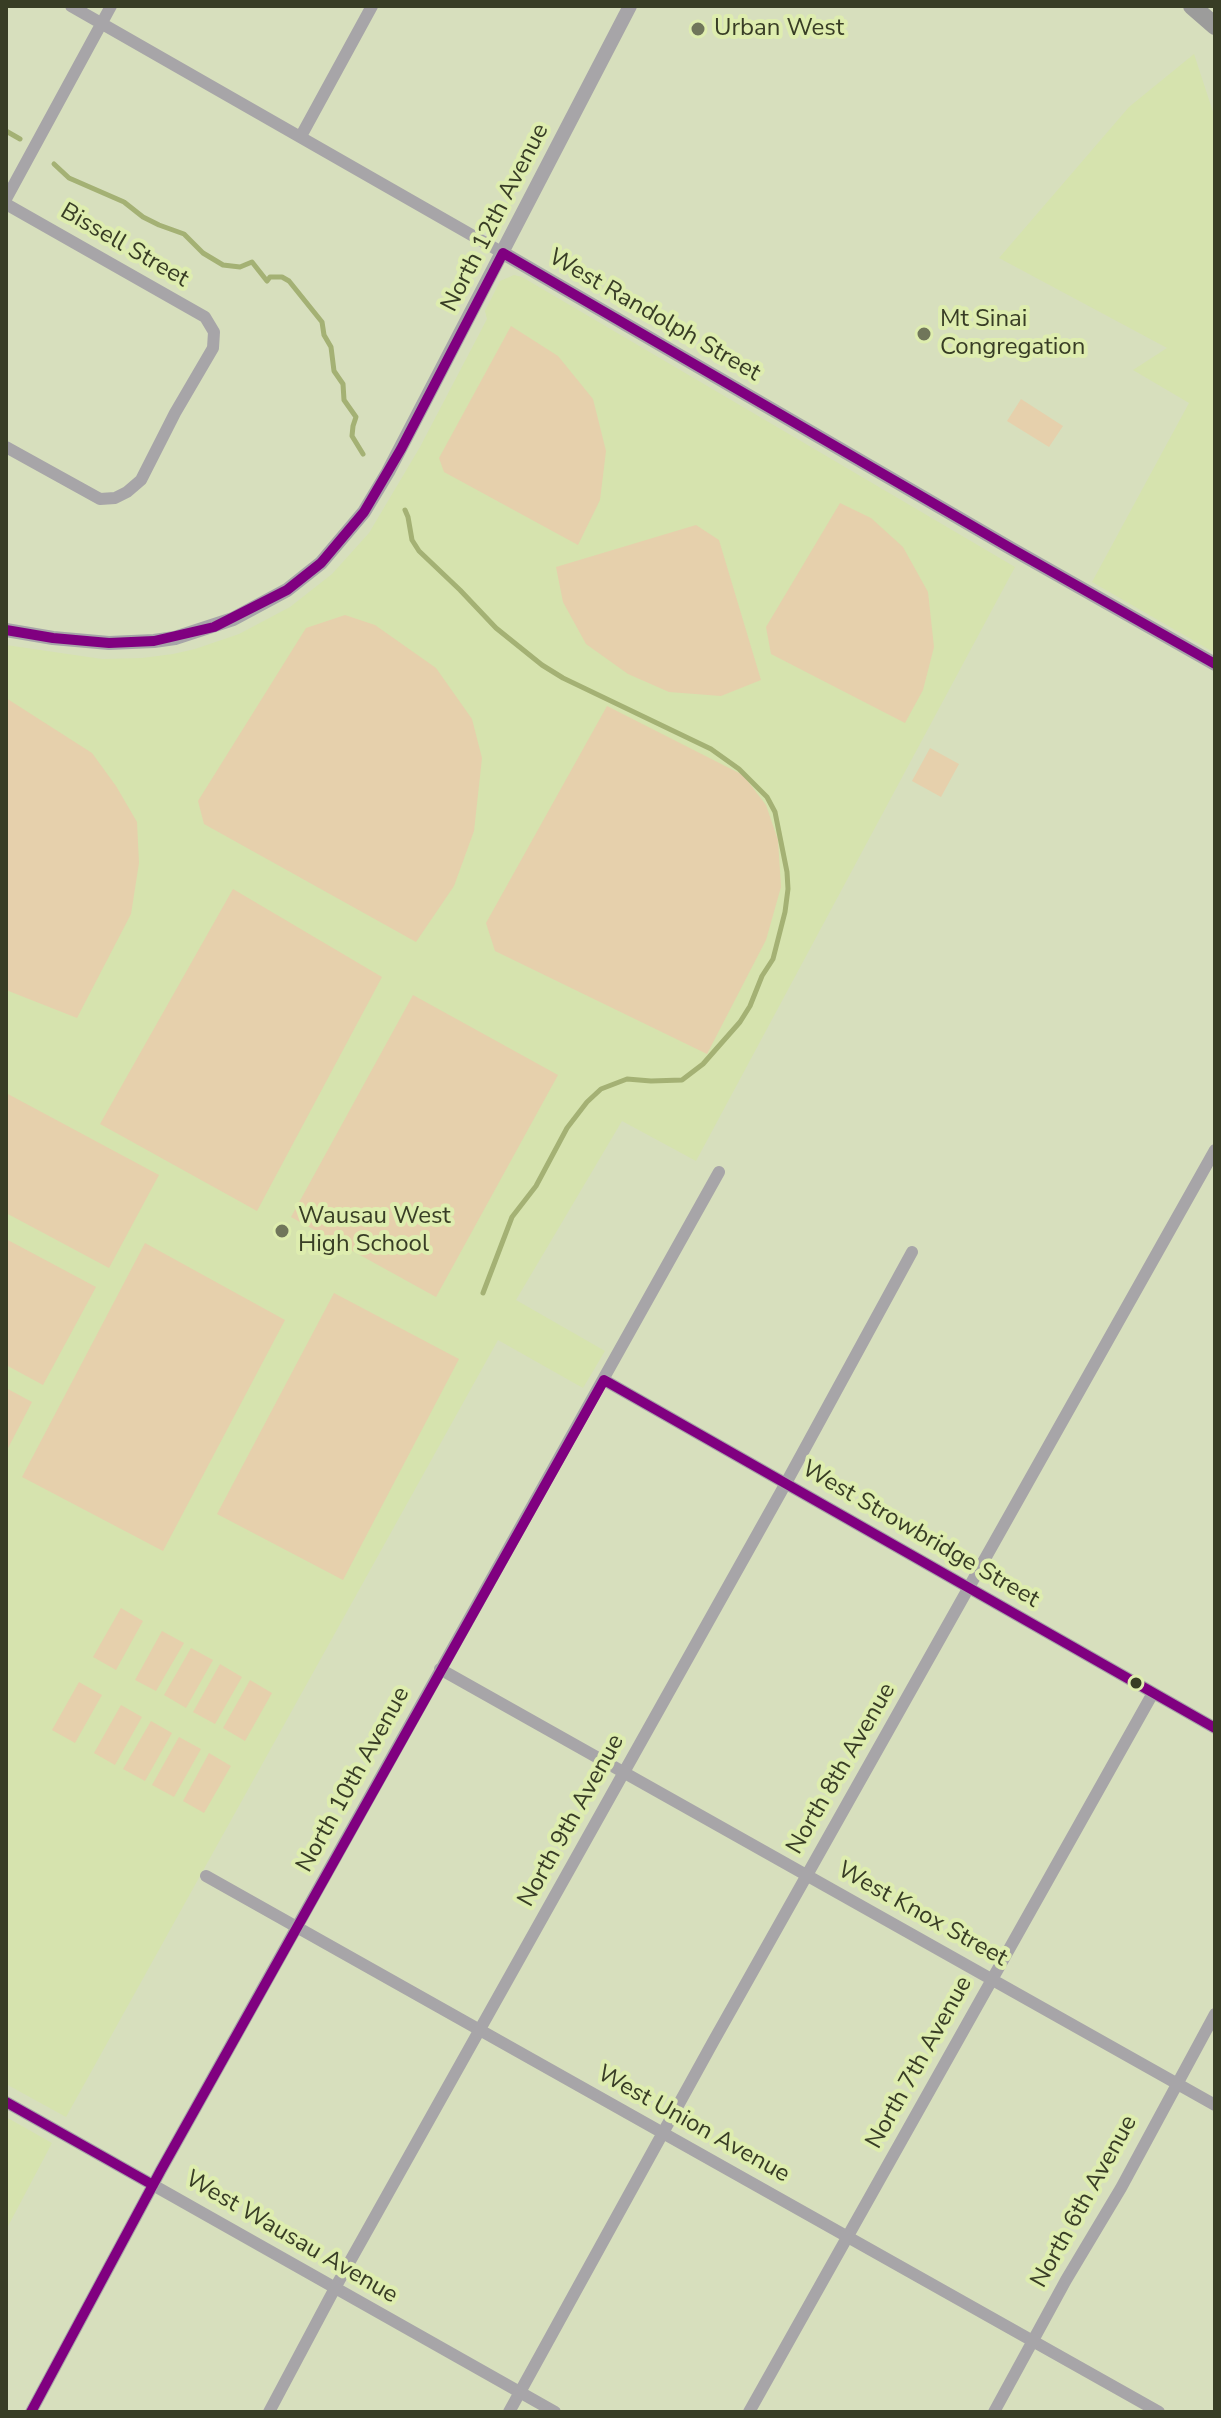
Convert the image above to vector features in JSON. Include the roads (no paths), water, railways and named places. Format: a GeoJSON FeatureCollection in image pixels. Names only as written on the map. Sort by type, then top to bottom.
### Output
{"type":"FeatureCollection","features":[{"type":"Feature","properties":{"kind":"main road"},"geometry":{"type":"LineString","coordinates":[[1192,6],[1215,26]]}},
{"type":"Feature","properties":{"kind":"street","name":"West Randolph Street"},"geometry":{"type":"LineString","coordinates":[[71,6],[1215,664]]}},
{"type":"Feature","properties":{"kind":"street"},"geometry":{"type":"LineString","coordinates":[[6,202],[111,6]]}},
{"type":"Feature","properties":{"kind":"street"},"geometry":{"type":"LineString","coordinates":[[301,136],[372,6]]}},
{"type":"Feature","properties":{"kind":"street","name":"North 12th Avenue"},"geometry":{"type":"LineString","coordinates":[[6,630],[109,643],[175,638],[233,619],[287,590],[321,563],[364,512],[401,449],[630,6]]}},
{"type":"Feature","properties":{"kind":"street","name":"Bissell Street"},"geometry":{"type":"LineString","coordinates":[[6,202],[205,317],[214,332],[213,348],[141,480],[127,492],[115,498],[100,499],[6,447]]}},
{"type":"Feature","properties":{"kind":"street","name":"North 8th Avenue"},"geometry":{"type":"LineString","coordinates":[[509,2412],[1215,1150]]}},
{"type":"Feature","properties":{"kind":"street","name":"North 10th Avenue"},"geometry":{"type":"LineString","coordinates":[[31,2412],[153,2185],[719,1172]]}},
{"type":"Feature","properties":{"kind":"street","name":"North 9th Avenue"},"geometry":{"type":"LineString","coordinates":[[269,2412],[912,1252]]}},
{"type":"Feature","properties":{"kind":"street","name":"West Strowbridge Street"},"geometry":{"type":"LineString","coordinates":[[604,1380],[1215,1728]]}},
{"type":"Feature","properties":{"kind":"street","name":"West Knox Street"},"geometry":{"type":"LineString","coordinates":[[440,1669],[1215,2105]]}},
{"type":"Feature","properties":{"kind":"street","name":"North 7th Avenue"},"geometry":{"type":"LineString","coordinates":[[749,2412],[1153,1693]]}},
{"type":"Feature","properties":{"kind":"street","name":"West Union Avenue"},"geometry":{"type":"LineString","coordinates":[[206,1876],[1159,2412]]}},
{"type":"Feature","properties":{"kind":"street","name":"North 6th Avenue"},"geometry":{"type":"LineString","coordinates":[[994,2412],[1215,2014]]}},
{"type":"Feature","properties":{"kind":"street","name":"West Wausau Avenue"},"geometry":{"type":"LineString","coordinates":[[6,2102],[555,2412]]}},
{"type":"Feature","properties":{"kind":"waterway"},"geometry":{"type":"LineString","coordinates":[[6,131],[20,139]]}},
{"type":"Feature","properties":{"kind":"waterway"},"geometry":{"type":"LineString","coordinates":[[54,164],[69,178],[124,202],[159,225],[184,234],[203,253],[223,265],[240,267],[252,262],[267,281],[270,277],[282,277],[289,281],[322,322],[324,335],[331,347],[334,371],[343,384],[344,400],[356,417],[352,436],[363,454]]}},
{"type":"Feature","properties":{"kind":"waterway"},"geometry":{"type":"LineString","coordinates":[[405,510],[412,540],[419,551],[496,628],[542,665],[711,749],[739,769],[767,797],[775,812],[787,872],[785,912],[773,959],[740,1022],[703,1064],[682,1080],[627,1079],[601,1089],[587,1102],[567,1128],[536,1186],[512,1217],[483,1293]]}},
{"type":"Feature","properties":{"kind":"place","name":"Urban West"},"geometry":{"type":"Point","coordinates":[698,29]}},
{"type":"Feature","properties":{"kind":"place","name":"Mt Sinai Congregation"},"geometry":{"type":"Point","coordinates":[924,334]}},
{"type":"Feature","properties":{"kind":"place","name":"Wausau West High School"},"geometry":{"type":"Point","coordinates":[282,1231]}}]}
